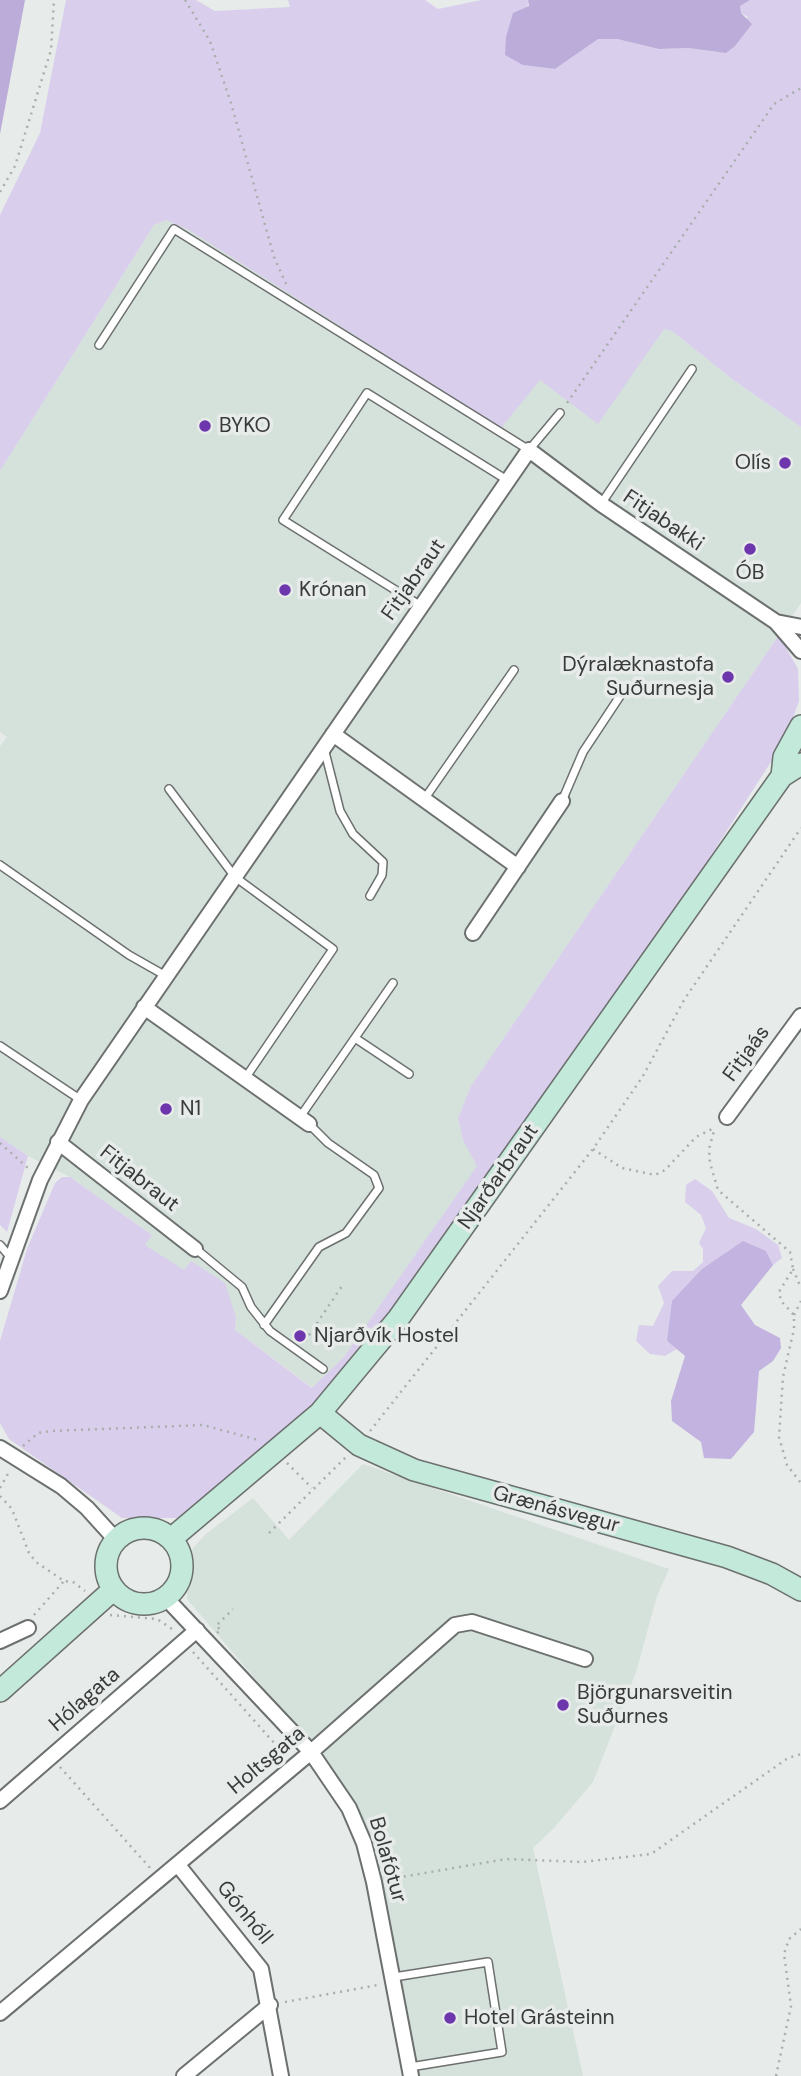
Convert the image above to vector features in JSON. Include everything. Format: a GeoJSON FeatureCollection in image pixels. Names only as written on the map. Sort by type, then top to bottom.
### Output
{"type":"FeatureCollection","features":[{"type":"Feature","properties":{"kind":"main road","name":"Njarðarbraut"},"geometry":{"type":"LineString","coordinates":[[782,776],[784,757],[801,726]]}},
{"type":"Feature","properties":{"kind":"main road","name":"Njarðarbraut"},"geometry":{"type":"LineString","coordinates":[[171,1539],[320,1413],[398,1319],[782,776],[801,764]]}},
{"type":"Feature","properties":{"kind":"main road","name":"Grænásvegur"},"geometry":{"type":"LineString","coordinates":[[320,1413],[359,1446],[414,1470],[727,1557],[772,1574],[801,1590]]}},
{"type":"Feature","properties":{"kind":"main road"},"geometry":{"type":"LineString","coordinates":[[137,1528],[161,1532],[171,1539],[181,1558],[181,1569],[179,1580],[165,1597],[155,1602],[132,1602],[114,1589],[109,1580],[107,1559],[116,1540],[137,1528]]}},
{"type":"Feature","properties":{"kind":"main road"},"geometry":{"type":"LineString","coordinates":[[0,1691],[114,1589]]}},
{"type":"Feature","properties":{"kind":"street","name":"Fitjabraut"},"geometry":{"type":"LineString","coordinates":[[0,1291],[40,1180],[80,1100],[529,450]]}},
{"type":"Feature","properties":{"kind":"street","name":"Fitjabakki"},"geometry":{"type":"LineString","coordinates":[[529,450],[601,504],[776,622],[801,651]]}},
{"type":"Feature","properties":{"kind":"street","name":"Fitjabakki"},"geometry":{"type":"LineString","coordinates":[[776,622],[801,627]]}},
{"type":"Feature","properties":{"kind":"street"},"geometry":{"type":"LineString","coordinates":[[333,734],[517,867]]}},
{"type":"Feature","properties":{"kind":"street"},"geometry":{"type":"LineString","coordinates":[[473,933],[562,801]]}},
{"type":"Feature","properties":{"kind":"street"},"geometry":{"type":"LineString","coordinates":[[144,1007],[304,1121]]}},
{"type":"Feature","properties":{"kind":"street","name":"Fitjaás"},"geometry":{"type":"LineString","coordinates":[[727,1117],[801,1016]]}},
{"type":"Feature","properties":{"kind":"street","name":"Fitjabraut"},"geometry":{"type":"LineString","coordinates":[[58,1142],[195,1249]]}},
{"type":"Feature","properties":{"kind":"street"},"geometry":{"type":"LineString","coordinates":[[0,1436],[9,1452],[78,1501],[116,1540]]}},
{"type":"Feature","properties":{"kind":"street","name":"Bolafótur"},"geometry":{"type":"LineString","coordinates":[[165,1597],[311,1752],[349,1808],[364,1843],[374,1882],[388,1981],[410,2072]]}},
{"type":"Feature","properties":{"kind":"street","name":"Holtsgata"},"geometry":{"type":"LineString","coordinates":[[0,2013],[299,1763],[455,1626],[465,1622],[584,1659]]}},
{"type":"Feature","properties":{"kind":"street"},"geometry":{"type":"LineString","coordinates":[[0,1641],[29,1628]]}},
{"type":"Feature","properties":{"kind":"street","name":"Hólagata"},"geometry":{"type":"LineString","coordinates":[[0,1801],[197,1630]]}},
{"type":"Feature","properties":{"kind":"street","name":"Gónhóll"},"geometry":{"type":"LineString","coordinates":[[178,1865],[261,1969],[270,2005],[281,2076]]}},
{"type":"Feature","properties":{"kind":"street"},"geometry":{"type":"LineString","coordinates":[[184,2076],[270,2005]]}},
{"type":"Feature","properties":{"kind":"lane"},"geometry":{"type":"LineString","coordinates":[[99,345],[174,229],[529,450],[560,414]]}},
{"type":"Feature","properties":{"kind":"lane"},"geometry":{"type":"LineString","coordinates":[[601,504],[692,369]]}},
{"type":"Feature","properties":{"kind":"lane"},"geometry":{"type":"LineString","coordinates":[[421,606],[283,520],[366,393],[508,481]]}},
{"type":"Feature","properties":{"kind":"lane"},"geometry":{"type":"LineString","coordinates":[[423,801],[514,670]]}},
{"type":"Feature","properties":{"kind":"lane"},"geometry":{"type":"LineString","coordinates":[[562,801],[583,752],[626,687]]}},
{"type":"Feature","properties":{"kind":"lane"},"geometry":{"type":"LineString","coordinates":[[324,748],[340,811],[353,834],[383,862],[382,875],[370,896]]}},
{"type":"Feature","properties":{"kind":"lane"},"geometry":{"type":"LineString","coordinates":[[169,789],[235,877],[333,949],[244,1080]]}},
{"type":"Feature","properties":{"kind":"lane"},"geometry":{"type":"LineString","coordinates":[[0,865],[129,954],[166,976]]}},
{"type":"Feature","properties":{"kind":"lane"},"geometry":{"type":"LineString","coordinates":[[264,1325],[319,1247],[346,1233],[379,1188],[374,1175],[328,1143],[304,1121],[355,1038],[393,983]]}},
{"type":"Feature","properties":{"kind":"lane"},"geometry":{"type":"LineString","coordinates":[[355,1038],[410,1074]]}},
{"type":"Feature","properties":{"kind":"lane"},"geometry":{"type":"LineString","coordinates":[[0,1046],[80,1100]]}},
{"type":"Feature","properties":{"kind":"lane"},"geometry":{"type":"LineString","coordinates":[[0,1245],[11,1258]]}},
{"type":"Feature","properties":{"kind":"lane"},"geometry":{"type":"LineString","coordinates":[[195,1249],[242,1287],[251,1307],[264,1325],[323,1369]]}},
{"type":"Feature","properties":{"kind":"lane"},"geometry":{"type":"LineString","coordinates":[[388,1981],[488,1962],[502,2052],[410,2072]]}},
{"type":"Feature","properties":{"kind":"path"},"geometry":{"type":"LineString","coordinates":[[0,191],[15,166],[51,50],[54,0]]}},
{"type":"Feature","properties":{"kind":"path"},"geometry":{"type":"LineString","coordinates":[[186,0],[210,41],[274,257],[298,308]]}},
{"type":"Feature","properties":{"kind":"path"},"geometry":{"type":"LineString","coordinates":[[560,414],[774,104],[801,88]]}},
{"type":"Feature","properties":{"kind":"path"},"geometry":{"type":"LineString","coordinates":[[269,1533],[312,1488],[359,1446],[593,1149],[643,1076],[684,1000],[801,828]]}},
{"type":"Feature","properties":{"kind":"path"},"geometry":{"type":"LineString","coordinates":[[593,1149],[622,1168],[655,1175],[665,1170],[696,1137],[712,1129],[714,1131],[709,1149],[710,1163],[719,1190],[790,1252],[801,1288]]}},
{"type":"Feature","properties":{"kind":"path"},"geometry":{"type":"LineString","coordinates":[[0,1143],[40,1180]]}},
{"type":"Feature","properties":{"kind":"path"},"geometry":{"type":"LineString","coordinates":[[793,1269],[779,1292],[781,1301],[794,1315]]}},
{"type":"Feature","properties":{"kind":"path"},"geometry":{"type":"LineString","coordinates":[[298,1351],[344,1283]]}},
{"type":"Feature","properties":{"kind":"path"},"geometry":{"type":"LineString","coordinates":[[801,1301],[794,1315],[794,1329],[780,1401],[779,1437],[788,1465],[801,1483]]}},
{"type":"Feature","properties":{"kind":"path"},"geometry":{"type":"LineString","coordinates":[[9,1452],[38,1433],[51,1431],[203,1425],[267,1443],[312,1488]]}},
{"type":"Feature","properties":{"kind":"path"},"geometry":{"type":"LineString","coordinates":[[0,1496],[12,1509],[25,1546],[36,1562],[64,1581],[74,1582],[113,1617],[148,1618],[164,1622],[276,1745],[283,1746],[299,1763]]}},
{"type":"Feature","properties":{"kind":"path"},"geometry":{"type":"LineString","coordinates":[[374,1882],[506,1859],[582,1862],[651,1854],[788,1758],[801,1754]]}},
{"type":"Feature","properties":{"kind":"path"},"geometry":{"type":"LineString","coordinates":[[51,1757],[161,1879]]}},
{"type":"Feature","properties":{"kind":"path"},"geometry":{"type":"LineString","coordinates":[[776,2076],[791,2006],[784,1954],[789,1939],[801,1929]]}},
{"type":"Feature","properties":{"kind":"path"},"geometry":{"type":"LineString","coordinates":[[270,2005],[388,1981]]}},
{"type":"Feature","properties":{"kind":"shaded area"},"geometry":{"type":"Polygon","coordinates":[[[0,0],[25,0],[0,134],[0,0]]]}},
{"type":"Feature","properties":{"kind":"shaded area"},"geometry":{"type":"Polygon","coordinates":[[[66,0],[196,0],[215,11],[290,7],[288,0],[425,0],[438,9],[481,0],[528,0],[523,65],[555,69],[597,39],[617,39],[659,49],[688,48],[717,52],[748,17],[741,13],[740,6],[750,0],[801,0],[801,427],[732,379],[672,331],[664,329],[598,424],[540,380],[501,428],[189,230],[166,220],[154,225],[0,471],[0,215],[40,133],[66,0]]]}},
{"type":"Feature","properties":{"kind":"shaded area"},"geometry":{"type":"Polygon","coordinates":[[[528,0],[750,0],[740,6],[741,13],[752,24],[726,53],[688,48],[659,49],[617,39],[598,39],[555,69],[523,65],[505,55],[506,37],[513,13],[529,6],[528,0]]]}},
{"type":"Feature","properties":{"kind":"shaded area"},"geometry":{"type":"Polygon","coordinates":[[[166,220],[540,380],[652,343],[664,329],[672,331],[732,379],[801,427],[801,603],[471,1086],[458,1118],[463,1140],[478,1165],[344,1357],[313,1388],[235,1330],[236,1317],[184,1271],[145,1245],[151,1234],[70,1177],[28,1156],[0,1137],[0,746],[7,737],[0,732],[0,471],[154,225],[166,220]]]}},
{"type":"Feature","properties":{"kind":"shaded area"},"geometry":{"type":"Polygon","coordinates":[[[779,635],[798,669],[799,701],[785,740],[658,938],[392,1316],[318,1404],[185,1518],[122,1518],[9,1439],[0,1423],[0,1341],[27,1249],[55,1183],[62,1177],[70,1177],[152,1235],[145,1245],[184,1270],[191,1261],[225,1283],[236,1317],[235,1330],[312,1388],[344,1357],[477,1166],[463,1140],[458,1118],[471,1086],[779,635]]]}},
{"type":"Feature","properties":{"kind":"shaded area"},"geometry":{"type":"Polygon","coordinates":[[[0,1137],[28,1156],[7,1232],[0,1225],[0,1137]]]}},
{"type":"Feature","properties":{"kind":"shaded area"},"geometry":{"type":"Polygon","coordinates":[[[695,1179],[712,1191],[729,1218],[756,1229],[778,1245],[782,1258],[773,1265],[766,1251],[667,1341],[677,1349],[665,1356],[650,1354],[636,1341],[639,1325],[653,1326],[664,1303],[658,1286],[672,1271],[693,1271],[703,1262],[703,1249],[699,1243],[706,1228],[701,1215],[685,1202],[686,1185],[695,1179]]]}},
{"type":"Feature","properties":{"kind":"shaded area"},"geometry":{"type":"Polygon","coordinates":[[[743,1241],[766,1251],[773,1265],[741,1305],[755,1325],[780,1338],[781,1348],[773,1361],[759,1371],[754,1432],[731,1459],[704,1458],[701,1442],[672,1421],[671,1401],[685,1356],[667,1341],[672,1301],[702,1269],[743,1241]]]}},
{"type":"Feature","properties":{"kind":"shaded area"},"geometry":{"type":"Polygon","coordinates":[[[363,1464],[669,1569],[657,1596],[636,1672],[593,1782],[533,1848],[583,2076],[411,2076],[359,1815],[335,1772],[187,1599],[188,1564],[193,1548],[206,1534],[253,1498],[289,1540],[363,1464]]]}},
{"type":"Feature","properties":{"kind":"place","name":"BYKO"},"geometry":{"type":"Point","coordinates":[205,426]}},
{"type":"Feature","properties":{"kind":"place","name":"Olís"},"geometry":{"type":"Point","coordinates":[785,463]}},
{"type":"Feature","properties":{"kind":"place","name":"ÓB"},"geometry":{"type":"Point","coordinates":[750,549]}},
{"type":"Feature","properties":{"kind":"place","name":"Krónan"},"geometry":{"type":"Point","coordinates":[285,590]}},
{"type":"Feature","properties":{"kind":"place","name":"Dýralæknastofa Suðurnesja"},"geometry":{"type":"Point","coordinates":[728,677]}},
{"type":"Feature","properties":{"kind":"place","name":"N1"},"geometry":{"type":"Point","coordinates":[166,1109]}},
{"type":"Feature","properties":{"kind":"place","name":"Njarðvík Hostel"},"geometry":{"type":"Point","coordinates":[300,1336]}},
{"type":"Feature","properties":{"kind":"place","name":"Björgunarsveitin Suðurnes"},"geometry":{"type":"Point","coordinates":[563,1705]}},
{"type":"Feature","properties":{"kind":"place","name":"Hotel Grásteinn"},"geometry":{"type":"Point","coordinates":[450,2018]}}]}
